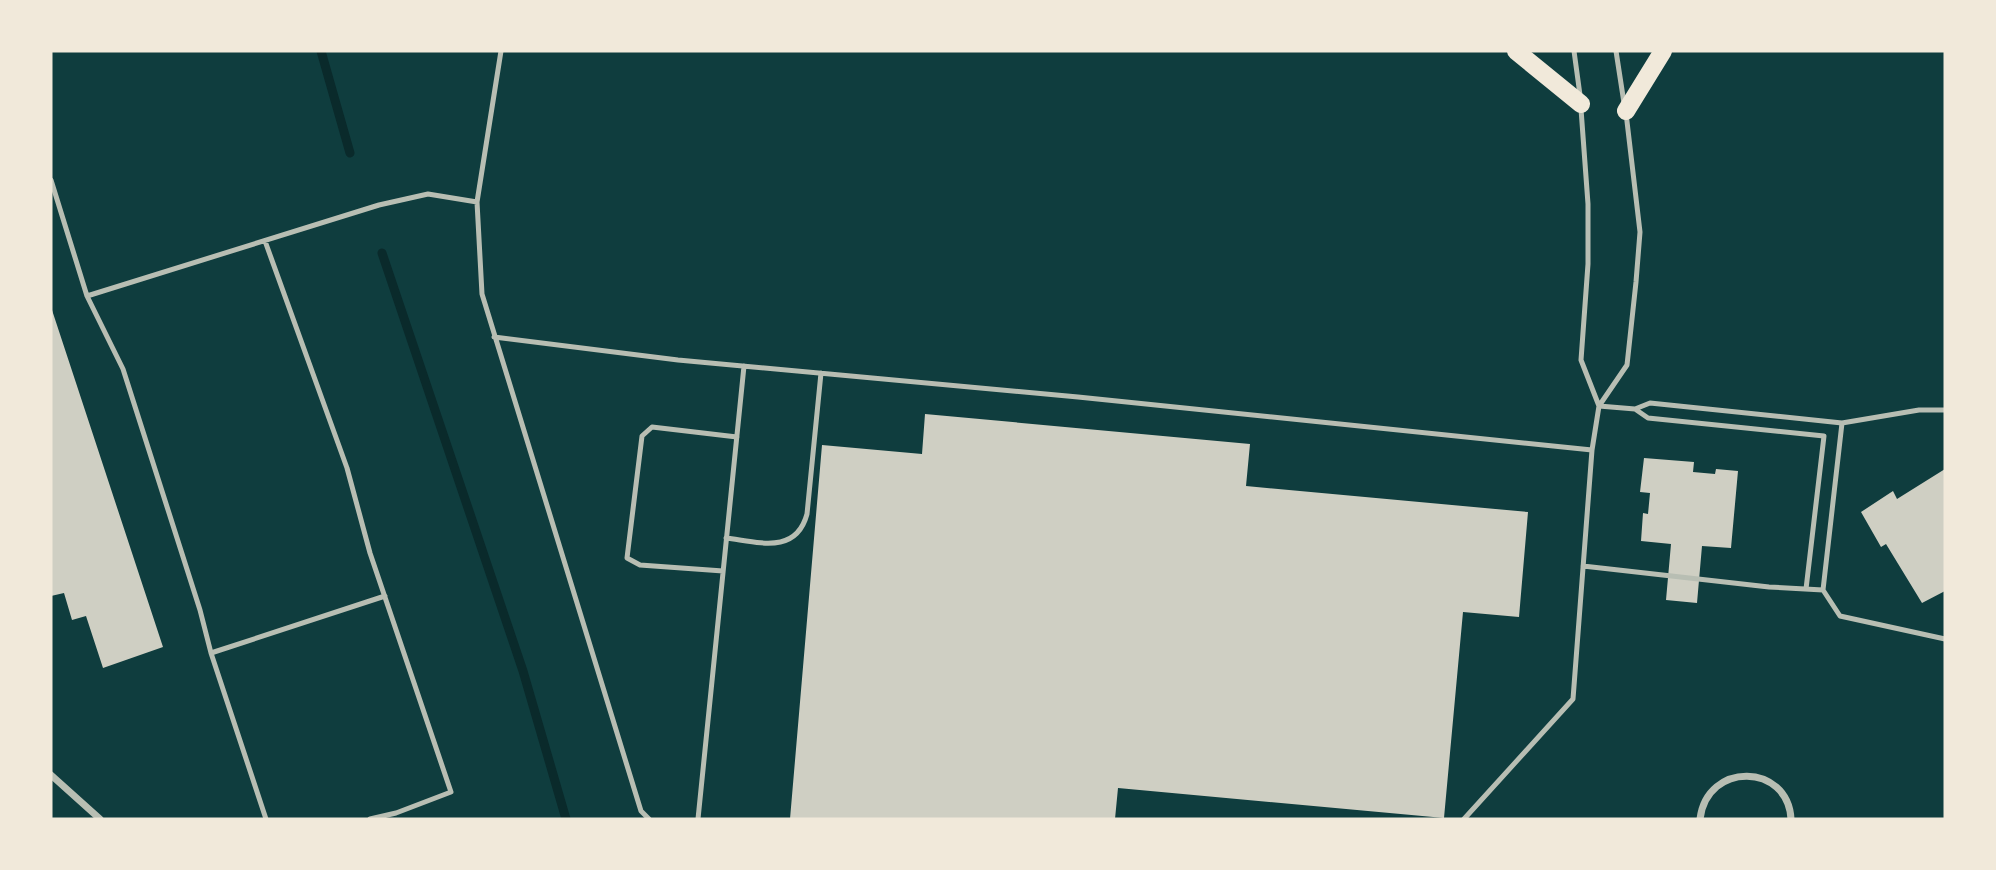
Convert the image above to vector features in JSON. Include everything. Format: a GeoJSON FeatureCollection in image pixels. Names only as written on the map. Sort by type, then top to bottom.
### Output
{"type":"FeatureCollection","features":[{"type":"Feature","properties":{"kind":"main road"},"geometry":{"type":"LineString","coordinates":[[1516,51],[1581,104]]}},
{"type":"Feature","properties":{"kind":"main road"},"geometry":{"type":"LineString","coordinates":[[1626,111],[1663,51]]}},
{"type":"Feature","properties":{"kind":"street"},"geometry":{"type":"LineString","coordinates":[[51,775],[100,819]]}},
{"type":"Feature","properties":{"kind":"street"},"geometry":{"type":"LineString","coordinates":[[1700,819],[1708,795],[1718,784],[1732,777],[1747,776],[1762,778],[1775,786],[1785,798],[1791,819]]}},
{"type":"Feature","properties":{"kind":"lane"},"geometry":{"type":"LineString","coordinates":[[501,51],[477,202],[482,294],[641,811],[649,819]]}},
{"type":"Feature","properties":{"kind":"lane"},"geometry":{"type":"LineString","coordinates":[[1574,51],[1581,104],[1588,204],[1588,264],[1581,360],[1599,406]]}},
{"type":"Feature","properties":{"kind":"lane"},"geometry":{"type":"LineString","coordinates":[[1464,819],[1573,699],[1592,450],[1599,406],[1627,365],[1640,232],[1616,51]]}},
{"type":"Feature","properties":{"kind":"lane"},"geometry":{"type":"LineString","coordinates":[[51,180],[87,296],[123,369],[200,610],[211,653],[267,819]]}},
{"type":"Feature","properties":{"kind":"lane"},"geometry":{"type":"LineString","coordinates":[[87,296],[379,205],[428,194],[477,202]]}},
{"type":"Feature","properties":{"kind":"lane"},"geometry":{"type":"LineString","coordinates":[[265,241],[347,468],[370,552],[451,792],[396,813],[370,819]]}},
{"type":"Feature","properties":{"kind":"lane"},"geometry":{"type":"LineString","coordinates":[[494,337],[678,360],[1592,450]]}},
{"type":"Feature","properties":{"kind":"lane"},"geometry":{"type":"LineString","coordinates":[[698,819],[744,366]]}},
{"type":"Feature","properties":{"kind":"lane"},"geometry":{"type":"LineString","coordinates":[[726,538],[774,544],[786,541],[804,528],[821,373]]}},
{"type":"Feature","properties":{"kind":"lane"},"geometry":{"type":"LineString","coordinates":[[1599,406],[1634,409],[1650,403],[1842,423],[1919,410],[1945,410]]}},
{"type":"Feature","properties":{"kind":"lane"},"geometry":{"type":"LineString","coordinates":[[1634,409],[1648,418],[1824,436],[1807,589]]}},
{"type":"Feature","properties":{"kind":"lane"},"geometry":{"type":"LineString","coordinates":[[1842,423],[1823,590],[1840,617],[1945,639]]}},
{"type":"Feature","properties":{"kind":"lane"},"geometry":{"type":"LineString","coordinates":[[723,571],[640,565],[627,558],[642,436],[652,427],[737,437]]}},
{"type":"Feature","properties":{"kind":"lane"},"geometry":{"type":"LineString","coordinates":[[1583,566],[1823,590]]}},
{"type":"Feature","properties":{"kind":"lane"},"geometry":{"type":"LineString","coordinates":[[211,653],[385,596]]}},
{"type":"Feature","properties":{"kind":"building"},"geometry":{"type":"Polygon","coordinates":[[[51,307],[163,647],[103,668],[86,616],[72,620],[64,593],[51,596],[51,307]]]}},
{"type":"Feature","properties":{"kind":"building"},"geometry":{"type":"Polygon","coordinates":[[[925,414],[1250,444],[1246,486],[1528,512],[1519,617],[1463,612],[1444,818],[1118,788],[1115,819],[790,819],[822,445],[922,454],[925,414]]]}},
{"type":"Feature","properties":{"kind":"building"},"geometry":{"type":"Polygon","coordinates":[[[1644,458],[1694,462],[1693,472],[1715,474],[1716,469],[1738,471],[1731,548],[1702,546],[1697,603],[1666,600],[1671,544],[1641,541],[1643,513],[1648,514],[1650,493],[1640,492],[1644,458]]]}},
{"type":"Feature","properties":{"kind":"building"},"geometry":{"type":"Polygon","coordinates":[[[1945,469],[1945,591],[1922,603],[1886,544],[1881,547],[1861,512],[1893,491],[1897,499],[1945,469]]]}},
{"type":"Feature","properties":{"kind":"waterway"},"geometry":{"type":"LineString","coordinates":[[321,51],[350,153]]}},
{"type":"Feature","properties":{"kind":"waterway"},"geometry":{"type":"LineString","coordinates":[[382,253],[523,671],[566,819]]}}]}
